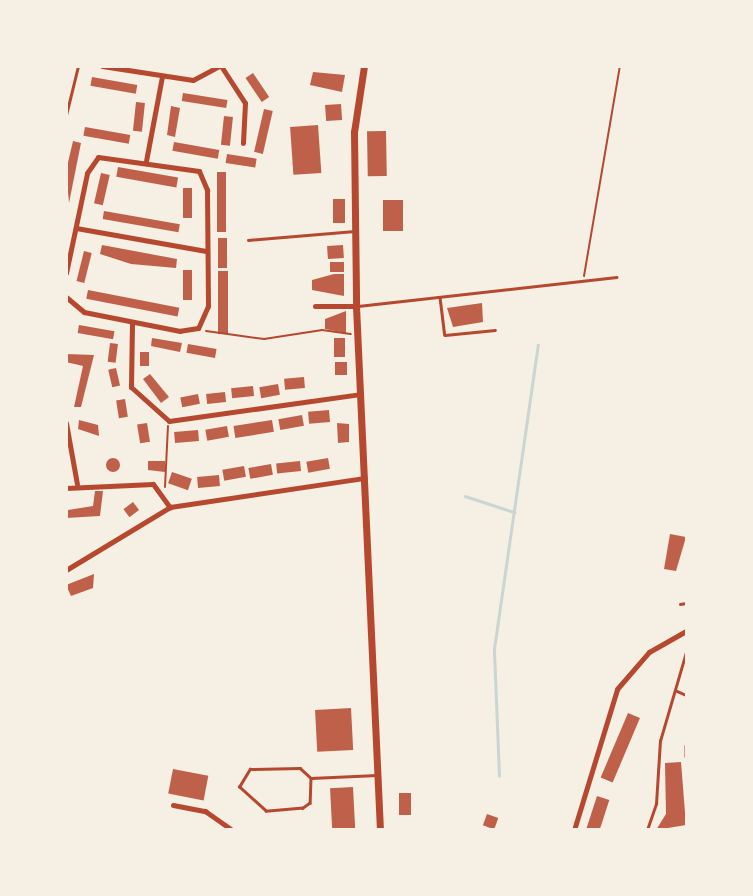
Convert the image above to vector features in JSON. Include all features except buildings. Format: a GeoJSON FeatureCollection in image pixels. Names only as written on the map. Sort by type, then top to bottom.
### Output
{"type":"FeatureCollection","features":[{"type":"Feature","properties":{"kind":"main road"},"geometry":{"type":"LineString","coordinates":[[364,66],[354,132],[356,306],[380,830]]}},
{"type":"Feature","properties":{"kind":"street"},"geometry":{"type":"LineString","coordinates":[[102,66],[139,69],[162,76],[194,80],[220,66],[245,103],[243,143]]}},
{"type":"Feature","properties":{"kind":"street"},"geometry":{"type":"LineString","coordinates":[[146,161],[162,76]]}},
{"type":"Feature","properties":{"kind":"street"},"geometry":{"type":"LineString","coordinates":[[66,273],[92,163],[105,155],[199,171],[207,190],[208,306],[198,328],[132,323],[84,312],[66,297]]}},
{"type":"Feature","properties":{"kind":"street"},"geometry":{"type":"LineString","coordinates":[[76,228],[206,251]]}},
{"type":"Feature","properties":{"kind":"street"},"geometry":{"type":"LineString","coordinates":[[315,306],[356,306]]}},
{"type":"Feature","properties":{"kind":"street"},"geometry":{"type":"LineString","coordinates":[[132,323],[131,387],[169,421],[360,394]]}},
{"type":"Feature","properties":{"kind":"street"},"geometry":{"type":"LineString","coordinates":[[66,423],[77,484]]}},
{"type":"Feature","properties":{"kind":"street"},"geometry":{"type":"LineString","coordinates":[[66,570],[170,506],[365,478]]}},
{"type":"Feature","properties":{"kind":"street"},"geometry":{"type":"LineString","coordinates":[[66,488],[77,484],[153,484],[170,506]]}},
{"type":"Feature","properties":{"kind":"street"},"geometry":{"type":"LineString","coordinates":[[574,830],[617,689],[649,652],[687,631]]}},
{"type":"Feature","properties":{"kind":"street"},"geometry":{"type":"LineString","coordinates":[[173,805],[205,811],[232,830]]}},
{"type":"Feature","properties":{"kind":"lane"},"geometry":{"type":"LineString","coordinates":[[66,115],[78,66]]}},
{"type":"Feature","properties":{"kind":"lane"},"geometry":{"type":"LineString","coordinates":[[248,240],[355,232]]}},
{"type":"Feature","properties":{"kind":"lane"},"geometry":{"type":"LineString","coordinates":[[356,306],[440,298],[584,277],[616,277]]}},
{"type":"Feature","properties":{"kind":"lane"},"geometry":{"type":"LineString","coordinates":[[440,298],[444,335],[495,330]]}},
{"type":"Feature","properties":{"kind":"lane"},"geometry":{"type":"LineString","coordinates":[[680,604],[687,603]]}},
{"type":"Feature","properties":{"kind":"lane"},"geometry":{"type":"LineString","coordinates":[[647,830],[656,804],[660,741],[687,652]]}},
{"type":"Feature","properties":{"kind":"lane"},"geometry":{"type":"LineString","coordinates":[[677,691],[687,695]]}},
{"type":"Feature","properties":{"kind":"lane"},"geometry":{"type":"LineString","coordinates":[[687,746],[687,757]]}},
{"type":"Feature","properties":{"kind":"lane"},"geometry":{"type":"LineString","coordinates":[[311,778],[310,803],[303,808],[266,811],[239,787],[250,769],[300,768],[311,778],[377,775]]}},
{"type":"Feature","properties":{"kind":"path"},"geometry":{"type":"LineString","coordinates":[[584,277],[620,66]]}},
{"type":"Feature","properties":{"kind":"path"},"geometry":{"type":"LineString","coordinates":[[198,328],[221,337],[264,339],[323,330],[357,334]]}},
{"type":"Feature","properties":{"kind":"path"},"geometry":{"type":"LineString","coordinates":[[164,495],[169,421]]}},
{"type":"Feature","properties":{"kind":"waterway"},"geometry":{"type":"LineString","coordinates":[[499,776],[494,649],[538,345]]}},
{"type":"Feature","properties":{"kind":"waterway"},"geometry":{"type":"LineString","coordinates":[[465,496],[514,512]]}}]}
